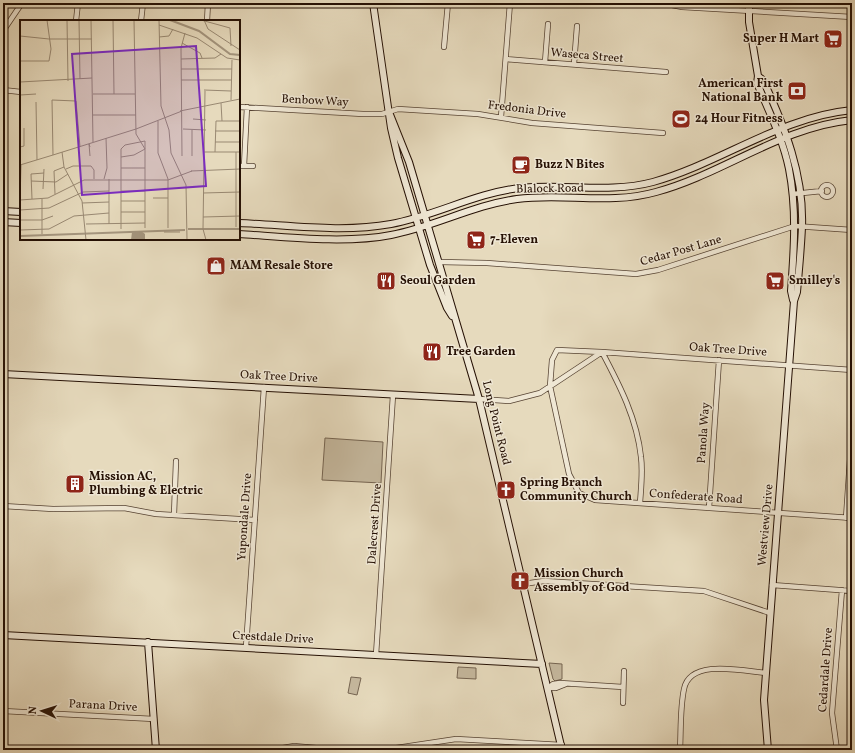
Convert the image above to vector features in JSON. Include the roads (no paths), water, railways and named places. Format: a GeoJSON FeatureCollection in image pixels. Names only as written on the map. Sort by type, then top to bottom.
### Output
{"type":"FeatureCollection","features":[{"type":"Feature","properties":{"kind":"main road","name":"Long Point Road"},"geometry":{"type":"LineString","coordinates":[[373,3],[389,112],[398,158],[418,229],[447,308],[454,317]]}},
{"type":"Feature","properties":{"kind":"main road","name":"Westview Drive"},"geometry":{"type":"LineString","coordinates":[[749,3],[753,52],[758,76],[757,83],[777,129],[789,169],[793,194],[795,226],[791,291],[794,301]]}},
{"type":"Feature","properties":{"kind":"main road","name":"Westview Drive"},"geometry":{"type":"LineString","coordinates":[[758,76],[763,80],[785,126],[796,166],[800,193],[802,226],[797,292],[794,301],[764,700],[768,750]]}},
{"type":"Feature","properties":{"kind":"main road","name":"Blalock Road"},"geometry":{"type":"LineString","coordinates":[[240,223],[372,227],[416,218],[498,192],[532,187],[613,189],[653,182],[707,161],[785,126],[836,111],[852,110]]}},
{"type":"Feature","properties":{"kind":"main road","name":"Long Point Road"},"geometry":{"type":"LineString","coordinates":[[389,112],[409,162],[426,215],[454,317],[479,399],[563,748]]}},
{"type":"Feature","properties":{"kind":"main road","name":"Blalock Road"},"geometry":{"type":"LineString","coordinates":[[240,234],[341,238],[391,236],[429,226],[501,202],[531,198],[613,199],[636,197],[680,184],[787,136],[831,123],[852,120]]}},
{"type":"Feature","properties":{"kind":"main road"},"geometry":{"type":"LineString","coordinates":[[707,161],[710,171]]}},
{"type":"Feature","properties":{"kind":"main road"},"geometry":{"type":"LineString","coordinates":[[653,182],[656,192]]}},
{"type":"Feature","properties":{"kind":"main road"},"geometry":{"type":"LineString","coordinates":[[570,199],[571,188]]}},
{"type":"Feature","properties":{"kind":"main road"},"geometry":{"type":"LineString","coordinates":[[498,192],[501,202]]}},
{"type":"Feature","properties":{"kind":"main road"},"geometry":{"type":"LineString","coordinates":[[20,212],[3,211],[3,222],[20,223]]}},
{"type":"Feature","properties":{"kind":"main road"},"geometry":{"type":"LineString","coordinates":[[285,225],[285,236]]}},
{"type":"Feature","properties":{"kind":"main road"},"geometry":{"type":"LineString","coordinates":[[341,238],[342,227]]}},
{"type":"Feature","properties":{"kind":"main road","name":"Oak Tree Drive"},"geometry":{"type":"LineString","coordinates":[[3,374],[479,399]]}},
{"type":"Feature","properties":{"kind":"main road","name":"Crestdale Drive"},"geometry":{"type":"LineString","coordinates":[[3,635],[542,664]]}},
{"type":"Feature","properties":{"kind":"main road"},"geometry":{"type":"LineString","coordinates":[[148,642],[156,750]]}},
{"type":"Feature","properties":{"kind":"street"},"geometry":{"type":"LineString","coordinates":[[3,31],[22,3]]}},
{"type":"Feature","properties":{"kind":"street"},"geometry":{"type":"LineString","coordinates":[[76,20],[78,3]]}},
{"type":"Feature","properties":{"kind":"street"},"geometry":{"type":"LineString","coordinates":[[141,20],[143,3]]}},
{"type":"Feature","properties":{"kind":"street"},"geometry":{"type":"LineString","coordinates":[[207,20],[208,3]]}},
{"type":"Feature","properties":{"kind":"street"},"geometry":{"type":"LineString","coordinates":[[444,47],[448,3]]}},
{"type":"Feature","properties":{"kind":"street"},"geometry":{"type":"LineString","coordinates":[[501,118],[510,3]]}},
{"type":"Feature","properties":{"kind":"street"},"geometry":{"type":"LineString","coordinates":[[662,3],[683,7],[852,17]]}},
{"type":"Feature","properties":{"kind":"street"},"geometry":{"type":"LineString","coordinates":[[545,62],[548,24]]}},
{"type":"Feature","properties":{"kind":"street"},"geometry":{"type":"LineString","coordinates":[[574,64],[577,26]]}},
{"type":"Feature","properties":{"kind":"street","name":"Waseca Street"},"geometry":{"type":"LineString","coordinates":[[506,59],[666,72]]}},
{"type":"Feature","properties":{"kind":"street"},"geometry":{"type":"LineString","coordinates":[[3,90],[20,92]]}},
{"type":"Feature","properties":{"kind":"street","name":"Benbow Way"},"geometry":{"type":"LineString","coordinates":[[240,107],[363,114],[382,114],[389,112]]}},
{"type":"Feature","properties":{"kind":"street"},"geometry":{"type":"LineString","coordinates":[[247,107],[241,166],[253,166]]}},
{"type":"Feature","properties":{"kind":"street","name":"Fredonia Drive"},"geometry":{"type":"LineString","coordinates":[[389,112],[398,109],[478,114],[532,123],[663,133]]}},
{"type":"Feature","properties":{"kind":"street"},"geometry":{"type":"LineString","coordinates":[[793,194],[822,191]]}},
{"type":"Feature","properties":{"kind":"street","name":"Cedar Post Lane"},"geometry":{"type":"LineString","coordinates":[[440,262],[487,263],[636,274],[658,270],[795,226],[852,230]]}},
{"type":"Feature","properties":{"kind":"street","name":"Oak Tree Drive"},"geometry":{"type":"LineString","coordinates":[[550,386],[552,360],[557,350],[852,370]]}},
{"type":"Feature","properties":{"kind":"street"},"geometry":{"type":"LineString","coordinates":[[602,352],[622,389],[636,425],[642,458],[640,503]]}},
{"type":"Feature","properties":{"kind":"street","name":"Oak Tree Drive"},"geometry":{"type":"LineString","coordinates":[[479,399],[509,401],[540,393],[602,352]]}},
{"type":"Feature","properties":{"kind":"street","name":"Panola Way"},"geometry":{"type":"LineString","coordinates":[[709,508],[719,360]]}},
{"type":"Feature","properties":{"kind":"street","name":"Confederate Road"},"geometry":{"type":"LineString","coordinates":[[550,386],[569,474],[579,493],[595,500],[852,518]]}},
{"type":"Feature","properties":{"kind":"street","name":"Yupondale Drive"},"geometry":{"type":"LineString","coordinates":[[246,647],[264,387]]}},
{"type":"Feature","properties":{"kind":"street","name":"Dalecrest Drive"},"geometry":{"type":"LineString","coordinates":[[376,655],[393,395]]}},
{"type":"Feature","properties":{"kind":"street"},"geometry":{"type":"LineString","coordinates":[[846,518],[852,430]]}},
{"type":"Feature","properties":{"kind":"street"},"geometry":{"type":"LineString","coordinates":[[174,515],[176,461]]}},
{"type":"Feature","properties":{"kind":"street"},"geometry":{"type":"LineString","coordinates":[[3,506],[54,509],[124,508],[174,515],[255,520]]}},
{"type":"Feature","properties":{"kind":"street"},"geometry":{"type":"LineString","coordinates":[[523,584],[544,581],[704,591],[770,613]]}},
{"type":"Feature","properties":{"kind":"street"},"geometry":{"type":"LineString","coordinates":[[772,585],[852,591]]}},
{"type":"Feature","properties":{"kind":"street","name":"Cedardale Drive"},"geometry":{"type":"LineString","coordinates":[[837,750],[832,713],[842,590]]}},
{"type":"Feature","properties":{"kind":"street"},"geometry":{"type":"LineString","coordinates":[[680,750],[684,688],[688,678],[697,671],[709,669],[766,673]]}},
{"type":"Feature","properties":{"kind":"street"},"geometry":{"type":"LineString","coordinates":[[623,703],[624,671]]}},
{"type":"Feature","properties":{"kind":"street"},"geometry":{"type":"LineString","coordinates":[[548,688],[553,684],[560,683],[623,687]]}},
{"type":"Feature","properties":{"kind":"street","name":"Parana Drive"},"geometry":{"type":"LineString","coordinates":[[3,711],[154,719]]}},
{"type":"Feature","properties":{"kind":"street"},"geometry":{"type":"LineString","coordinates":[[348,750],[383,750],[456,739],[563,748]]}},
{"type":"Feature","properties":{"kind":"street"},"geometry":{"type":"LineString","coordinates":[[281,750],[283,748],[294,746],[338,750]]}},
{"type":"Feature","properties":{"kind":"place","name":"Super H Mart"},"geometry":{"type":"Point","coordinates":[833,39]}},
{"type":"Feature","properties":{"kind":"place","name":"American First National Bank"},"geometry":{"type":"Point","coordinates":[797,91]}},
{"type":"Feature","properties":{"kind":"place","name":"24 Hour Fitness"},"geometry":{"type":"Point","coordinates":[681,119]}},
{"type":"Feature","properties":{"kind":"place","name":"Buzz N Bites"},"geometry":{"type":"Point","coordinates":[521,165]}},
{"type":"Feature","properties":{"kind":"place","name":"7-Eleven"},"geometry":{"type":"Point","coordinates":[476,240]}},
{"type":"Feature","properties":{"kind":"place","name":"MAM Resale Store"},"geometry":{"type":"Point","coordinates":[216,266]}},
{"type":"Feature","properties":{"kind":"place","name":"Seoul Garden"},"geometry":{"type":"Point","coordinates":[386,281]}},
{"type":"Feature","properties":{"kind":"place","name":"Smilley's"},"geometry":{"type":"Point","coordinates":[775,281]}},
{"type":"Feature","properties":{"kind":"place","name":"Tree Garden"},"geometry":{"type":"Point","coordinates":[432,352]}},
{"type":"Feature","properties":{"kind":"place","name":"Mission AC, Plumbing & Electric"},"geometry":{"type":"Point","coordinates":[75,484]}},
{"type":"Feature","properties":{"kind":"place","name":"Spring Branch Community Church"},"geometry":{"type":"Point","coordinates":[506,490]}},
{"type":"Feature","properties":{"kind":"place","name":"Mission Church Assembly of God"},"geometry":{"type":"Point","coordinates":[520,581]}}]}
